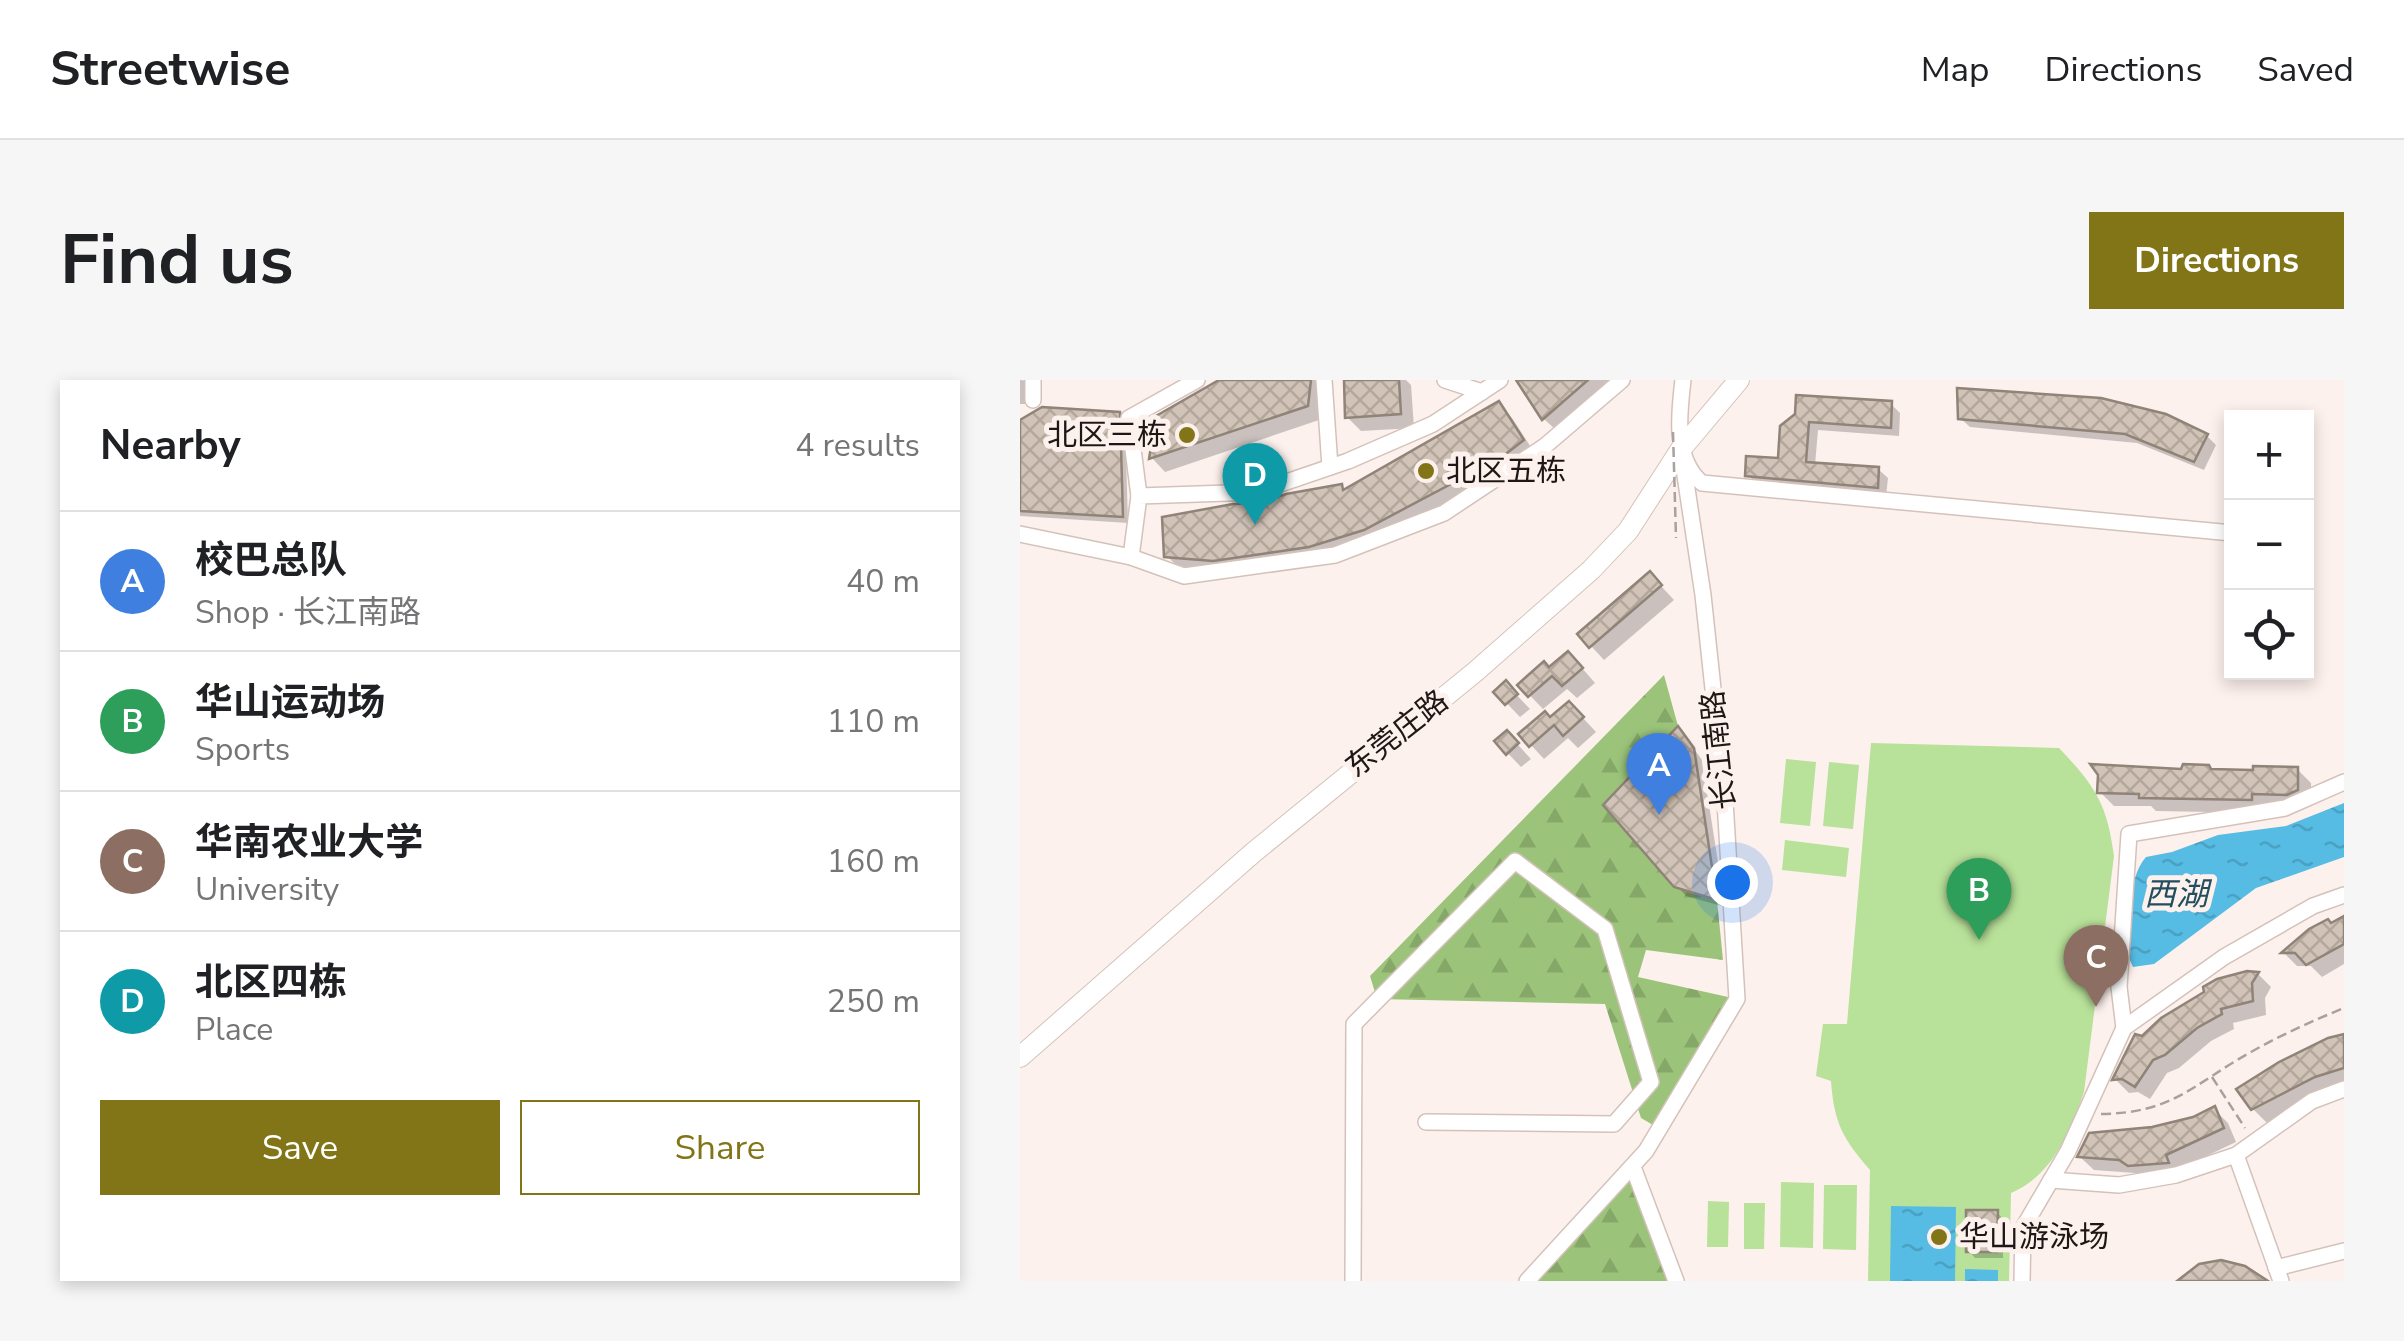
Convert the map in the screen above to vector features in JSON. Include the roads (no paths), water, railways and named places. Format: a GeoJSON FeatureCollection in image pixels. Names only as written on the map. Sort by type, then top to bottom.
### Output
{"type":"FeatureCollection","features":[{"type":"Feature","properties":{"kind":"street"},"geometry":{"type":"LineString","coordinates":[[1033,380],[1033,400]]}},
{"type":"Feature","properties":{"kind":"street"},"geometry":{"type":"LineString","coordinates":[[1131,558],[1139,496],[1129,418],[1198,380]]}},
{"type":"Feature","properties":{"kind":"street"},"geometry":{"type":"LineString","coordinates":[[1324,380],[1330,467]]}},
{"type":"Feature","properties":{"kind":"street"},"geometry":{"type":"LineString","coordinates":[[1445,380],[1482,392]]}},
{"type":"Feature","properties":{"kind":"street"},"geometry":{"type":"LineString","coordinates":[[1139,496],[1257,492],[1330,467],[1432,424],[1500,380]]}},
{"type":"Feature","properties":{"kind":"street"},"geometry":{"type":"LineString","coordinates":[[1020,534],[1131,558],[1184,576],[1335,555],[1444,514],[1545,446],[1622,380]]}},
{"type":"Feature","properties":{"kind":"street","name":"长江南路"},"geometry":{"type":"LineString","coordinates":[[1527,1281],[1646,1151],[1737,998],[1726,802],[1703,595],[1677,441],[1684,380]]}},
{"type":"Feature","properties":{"kind":"street","name":"东莞庄路"},"geometry":{"type":"LineString","coordinates":[[1020,1057],[1336,783],[1476,672],[1592,570],[1641,515],[1677,441],[1739,380]]}},
{"type":"Feature","properties":{"kind":"street"},"geometry":{"type":"LineString","coordinates":[[1677,441],[1693,475],[1702,482],[2224,532]]}},
{"type":"Feature","properties":{"kind":"street"},"geometry":{"type":"LineString","coordinates":[[2124,1028],[2119,987],[2129,834],[2285,808],[2344,782]]}},
{"type":"Feature","properties":{"kind":"street"},"geometry":{"type":"LineString","coordinates":[[1353,1281],[1354,1024],[1515,861],[1605,929],[1651,1082],[1614,1124],[1426,1122]]}},
{"type":"Feature","properties":{"kind":"street"},"geometry":{"type":"LineString","coordinates":[[2022,1281],[2023,1228],[2051,1180],[2124,1028],[2224,957],[2313,906],[2344,894]]}},
{"type":"Feature","properties":{"kind":"street"},"geometry":{"type":"LineString","coordinates":[[2051,1180],[2120,1185],[2176,1175],[2236,1155],[2312,1101],[2344,1089]]}},
{"type":"Feature","properties":{"kind":"street"},"geometry":{"type":"LineString","coordinates":[[2236,1155],[2279,1274],[2344,1251]]}},
{"type":"Feature","properties":{"kind":"street"},"geometry":{"type":"LineString","coordinates":[[1633,1168],[1676,1281]]}},
{"type":"Feature","properties":{"kind":"water","name":"西湖"},"geometry":{"type":"Polygon","coordinates":[[[2344,803],[2344,857],[2256,888],[2154,964],[2133,967],[2127,954],[2130,904],[2135,878],[2146,857],[2218,835],[2286,826],[2344,803]]]}},
{"type":"Feature","properties":{"kind":"water"},"geometry":{"type":"Polygon","coordinates":[[[1891,1206],[1956,1207],[1955,1281],[1890,1281],[1891,1206]]]}},
{"type":"Feature","properties":{"kind":"water"},"geometry":{"type":"Polygon","coordinates":[[[1965,1269],[1998,1270],[1998,1281],[1965,1281],[1965,1269]]]}},
{"type":"Feature","properties":{"kind":"place","name":"北区三栋"},"geometry":{"type":"Point","coordinates":[1187,435]}},
{"type":"Feature","properties":{"kind":"place","name":"北区五栋"},"geometry":{"type":"Point","coordinates":[1426,471]}},
{"type":"Feature","properties":{"kind":"place","name":"北区四栋"},"geometry":{"type":"Point","coordinates":[1255,525]}},
{"type":"Feature","properties":{"kind":"place","name":"校巴总队"},"geometry":{"type":"Point","coordinates":[1659,815]}},
{"type":"Feature","properties":{"kind":"place","name":"华山运动场"},"geometry":{"type":"Point","coordinates":[1979,940]}},
{"type":"Feature","properties":{"kind":"place","name":"华南农业大学"},"geometry":{"type":"Point","coordinates":[2096,1007]}},
{"type":"Feature","properties":{"kind":"place","name":"华山游泳场"},"geometry":{"type":"Point","coordinates":[1939,1237]}}]}
